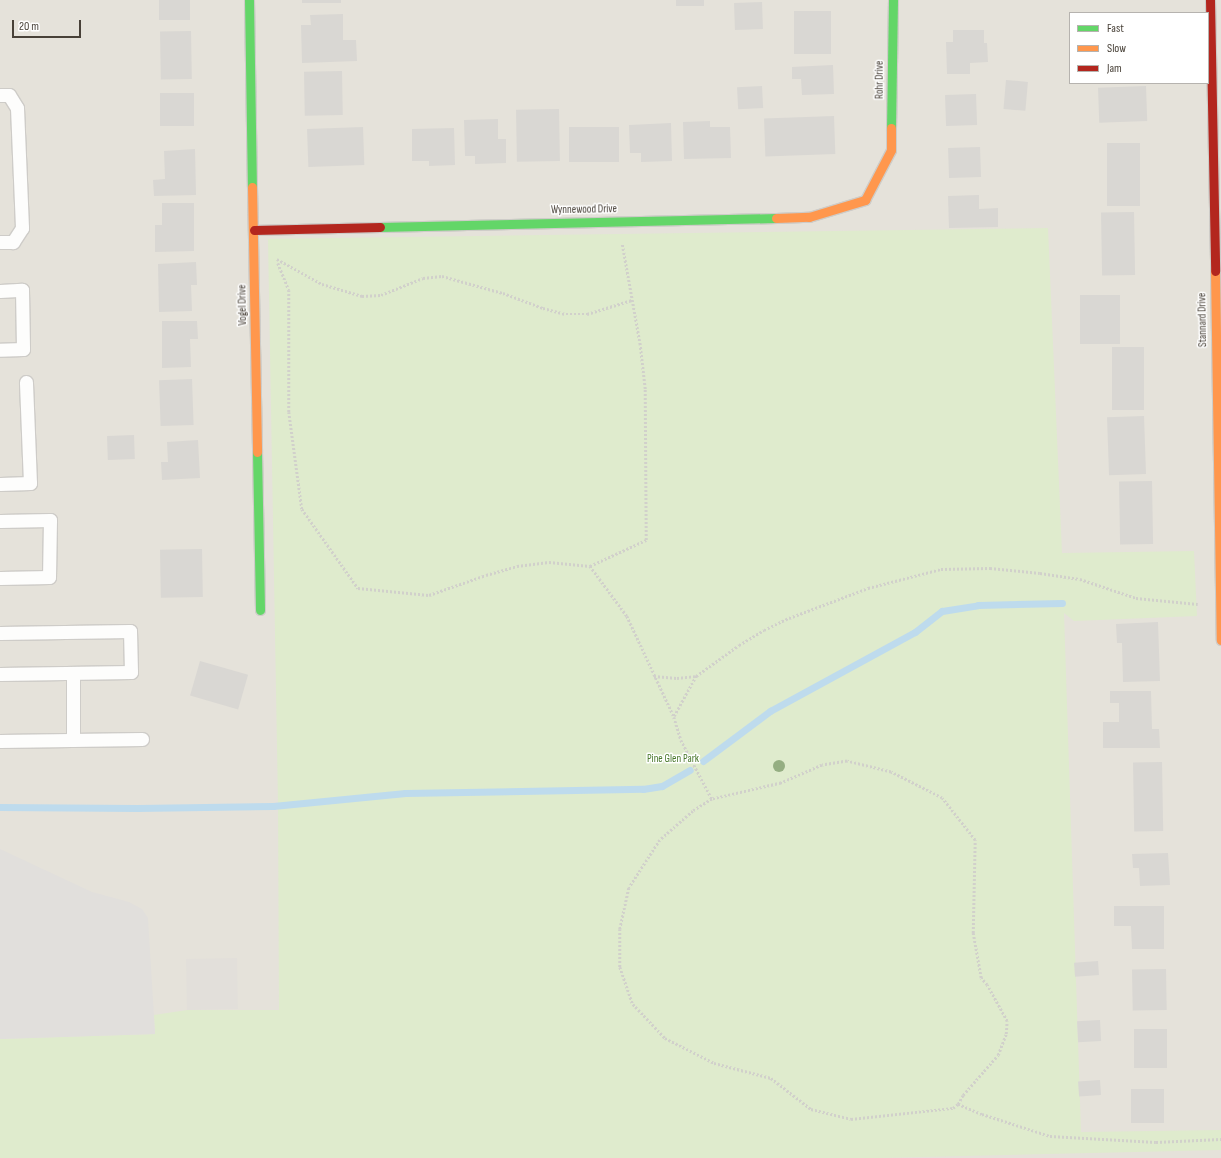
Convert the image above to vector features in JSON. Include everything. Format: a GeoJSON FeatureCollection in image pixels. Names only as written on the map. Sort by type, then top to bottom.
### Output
{"type":"FeatureCollection","features":[{"type":"Feature","properties":{"kind":"street","name":"Vogel Drive"},"geometry":{"type":"LineString","coordinates":[[249,0],[260,610]]}},
{"type":"Feature","properties":{"kind":"street","name":"Rohr Drive"},"geometry":{"type":"LineString","coordinates":[[887,159],[891,150],[893,0]]}},
{"type":"Feature","properties":{"kind":"street","name":"Stannard Drive"},"geometry":{"type":"LineString","coordinates":[[1210,0],[1221,640]]}},
{"type":"Feature","properties":{"kind":"street","name":"Wynnewood Drive"},"geometry":{"type":"LineString","coordinates":[[254,230],[809,217],[865,200],[887,159]]}},
{"type":"Feature","properties":{"kind":"lane"},"geometry":{"type":"LineString","coordinates":[[0,95],[9,95],[17,108],[22,228],[13,242],[0,242]]}},
{"type":"Feature","properties":{"kind":"lane"},"geometry":{"type":"LineString","coordinates":[[0,291],[22,290],[23,349],[0,350]]}},
{"type":"Feature","properties":{"kind":"lane"},"geometry":{"type":"LineString","coordinates":[[0,484],[30,483],[26,382]]}},
{"type":"Feature","properties":{"kind":"lane"},"geometry":{"type":"LineString","coordinates":[[0,521],[50,520],[49,577],[0,578]]}},
{"type":"Feature","properties":{"kind":"lane"},"geometry":{"type":"LineString","coordinates":[[0,632],[130,631],[131,672],[0,674]]}},
{"type":"Feature","properties":{"kind":"lane"},"geometry":{"type":"LineString","coordinates":[[73,673],[73,740]]}},
{"type":"Feature","properties":{"kind":"lane"},"geometry":{"type":"LineString","coordinates":[[0,741],[142,739]]}},
{"type":"Feature","properties":{"kind":"path"},"geometry":{"type":"LineString","coordinates":[[272,253],[289,290],[289,412],[302,509],[358,588],[429,595],[517,566],[549,562],[590,566],[646,540],[645,389],[621,238]]}},
{"type":"Feature","properties":{"kind":"path"},"geometry":{"type":"LineString","coordinates":[[276,259],[322,284],[362,296],[381,295],[423,278],[442,276],[496,291],[566,314],[587,314],[632,300]]}},
{"type":"Feature","properties":{"kind":"path"},"geometry":{"type":"LineString","coordinates":[[590,566],[627,616],[674,717],[681,740],[712,799]]}},
{"type":"Feature","properties":{"kind":"path"},"geometry":{"type":"LineString","coordinates":[[674,717],[696,676],[739,645],[789,618],[868,588],[941,569],[990,568],[1040,573],[1080,579],[1136,598],[1200,604]]}},
{"type":"Feature","properties":{"kind":"path"},"geometry":{"type":"LineString","coordinates":[[654,676],[677,678],[696,676]]}},
{"type":"Feature","properties":{"kind":"path"},"geometry":{"type":"LineString","coordinates":[[847,761],[891,772],[942,798],[975,840],[974,933],[982,978],[1007,1021],[1006,1034],[998,1055],[958,1104],[953,1108],[851,1119],[811,1109],[771,1078],[714,1063],[665,1038],[633,1004],[620,966],[620,929],[629,888],[660,840],[693,811],[712,799],[780,783],[822,765],[847,761]]}},
{"type":"Feature","properties":{"kind":"path"},"geometry":{"type":"LineString","coordinates":[[958,1104],[982,1114],[1050,1136],[1156,1142],[1221,1139]]}},
{"type":"Feature","properties":{"kind":"shaded area"},"geometry":{"type":"Polygon","coordinates":[[[0,0],[1221,0],[1221,1158],[0,1158],[0,0]]]}},
{"type":"Feature","properties":{"kind":"shaded area"},"geometry":{"type":"Polygon","coordinates":[[[0,849],[92,892],[129,902],[142,909],[148,918],[155,1034],[0,1039],[0,849]]]}},
{"type":"Feature","properties":{"kind":"shaded area"},"geometry":{"type":"Polygon","coordinates":[[[237,958],[238,1009],[187,1010],[186,959],[237,958]]]}},
{"type":"Feature","properties":{"kind":"green space","name":"Pine Glen Park"},"geometry":{"type":"Polygon","coordinates":[[[1048,228],[1062,553],[1194,551],[1197,616],[1074,621],[1064,613],[1081,1132],[1221,1130],[1221,1150],[875,1158],[0,1158],[0,1039],[155,1034],[154,1015],[187,1010],[279,1010],[278,803],[268,239],[1048,228]]]}},
{"type":"Feature","properties":{"kind":"building"},"geometry":{"type":"Polygon","coordinates":[[[159,0],[190,0],[190,20],[159,20],[159,0]]]}},
{"type":"Feature","properties":{"kind":"building"},"geometry":{"type":"Polygon","coordinates":[[[302,0],[341,0],[341,3],[302,3],[302,0]]]}},
{"type":"Feature","properties":{"kind":"building"},"geometry":{"type":"Polygon","coordinates":[[[676,0],[704,0],[704,6],[676,6],[676,0]]]}},
{"type":"Feature","properties":{"kind":"building"},"geometry":{"type":"Polygon","coordinates":[[[762,2],[763,29],[735,30],[734,3],[762,2]]]}},
{"type":"Feature","properties":{"kind":"building"},"geometry":{"type":"Polygon","coordinates":[[[794,11],[831,11],[831,54],[794,54],[794,11]]]}},
{"type":"Feature","properties":{"kind":"building"},"geometry":{"type":"Polygon","coordinates":[[[343,14],[343,40],[356,40],[357,61],[302,63],[301,25],[311,25],[310,15],[343,14]]]}},
{"type":"Feature","properties":{"kind":"building"},"geometry":{"type":"Polygon","coordinates":[[[953,30],[984,30],[984,43],[987,43],[988,62],[970,63],[970,74],[947,74],[946,42],[953,42],[953,30]]]}},
{"type":"Feature","properties":{"kind":"building"},"geometry":{"type":"Polygon","coordinates":[[[191,31],[192,79],[161,80],[160,32],[191,31]]]}},
{"type":"Feature","properties":{"kind":"building"},"geometry":{"type":"Polygon","coordinates":[[[833,65],[834,94],[802,95],[801,79],[792,79],[792,67],[833,65]]]}},
{"type":"Feature","properties":{"kind":"building"},"geometry":{"type":"Polygon","coordinates":[[[342,71],[343,115],[305,116],[304,72],[342,71]]]}},
{"type":"Feature","properties":{"kind":"building"},"geometry":{"type":"Polygon","coordinates":[[[1006,80],[1028,82],[1025,111],[1003,109],[1006,80]]]}},
{"type":"Feature","properties":{"kind":"building"},"geometry":{"type":"Polygon","coordinates":[[[762,86],[763,108],[738,109],[737,87],[762,86]]]}},
{"type":"Feature","properties":{"kind":"building"},"geometry":{"type":"Polygon","coordinates":[[[1146,86],[1147,121],[1099,123],[1098,88],[1146,86]]]}},
{"type":"Feature","properties":{"kind":"building"},"geometry":{"type":"Polygon","coordinates":[[[160,93],[194,93],[194,126],[160,126],[160,93]]]}},
{"type":"Feature","properties":{"kind":"building"},"geometry":{"type":"Polygon","coordinates":[[[976,94],[977,125],[946,126],[945,95],[976,94]]]}},
{"type":"Feature","properties":{"kind":"building"},"geometry":{"type":"Polygon","coordinates":[[[559,109],[560,161],[517,162],[516,110],[559,109]]]}},
{"type":"Feature","properties":{"kind":"building"},"geometry":{"type":"Polygon","coordinates":[[[834,116],[835,154],[765,156],[764,118],[834,116]]]}},
{"type":"Feature","properties":{"kind":"building"},"geometry":{"type":"Polygon","coordinates":[[[498,119],[498,139],[506,139],[506,163],[475,164],[475,156],[465,156],[464,120],[498,119]]]}},
{"type":"Feature","properties":{"kind":"building"},"geometry":{"type":"Polygon","coordinates":[[[710,121],[710,127],[730,127],[731,158],[684,159],[683,122],[710,121]]]}},
{"type":"Feature","properties":{"kind":"building"},"geometry":{"type":"Polygon","coordinates":[[[671,123],[672,161],[641,162],[641,153],[630,153],[629,125],[671,123]]]}},
{"type":"Feature","properties":{"kind":"building"},"geometry":{"type":"Polygon","coordinates":[[[363,127],[364,165],[308,167],[307,129],[363,127]]]}},
{"type":"Feature","properties":{"kind":"building"},"geometry":{"type":"Polygon","coordinates":[[[569,127],[619,127],[619,162],[569,162],[569,127]]]}},
{"type":"Feature","properties":{"kind":"building"},"geometry":{"type":"Polygon","coordinates":[[[454,128],[455,165],[429,166],[429,161],[412,161],[412,129],[454,128]]]}},
{"type":"Feature","properties":{"kind":"building"},"geometry":{"type":"Polygon","coordinates":[[[1107,143],[1140,143],[1140,206],[1107,206],[1107,143]]]}},
{"type":"Feature","properties":{"kind":"building"},"geometry":{"type":"Polygon","coordinates":[[[980,147],[981,177],[949,178],[948,148],[980,147]]]}},
{"type":"Feature","properties":{"kind":"building"},"geometry":{"type":"Polygon","coordinates":[[[195,149],[196,195],[154,196],[153,180],[165,179],[164,151],[195,149]]]}},
{"type":"Feature","properties":{"kind":"building"},"geometry":{"type":"Polygon","coordinates":[[[979,195],[979,209],[998,208],[998,227],[949,228],[948,196],[979,195]]]}},
{"type":"Feature","properties":{"kind":"building"},"geometry":{"type":"Polygon","coordinates":[[[162,203],[194,203],[194,251],[155,252],[155,225],[162,225],[162,203]]]}},
{"type":"Feature","properties":{"kind":"building"},"geometry":{"type":"Polygon","coordinates":[[[1134,212],[1135,275],[1102,276],[1101,213],[1134,212]]]}},
{"type":"Feature","properties":{"kind":"building"},"geometry":{"type":"Polygon","coordinates":[[[196,262],[197,285],[191,285],[192,311],[159,312],[158,264],[196,262]]]}},
{"type":"Feature","properties":{"kind":"building"},"geometry":{"type":"Polygon","coordinates":[[[1080,295],[1120,295],[1120,344],[1080,344],[1080,295]]]}},
{"type":"Feature","properties":{"kind":"building"},"geometry":{"type":"Polygon","coordinates":[[[162,321],[197,321],[198,339],[190,339],[191,367],[162,368],[162,321]]]}},
{"type":"Feature","properties":{"kind":"building"},"geometry":{"type":"Polygon","coordinates":[[[1112,347],[1144,347],[1144,410],[1112,410],[1112,347]]]}},
{"type":"Feature","properties":{"kind":"building"},"geometry":{"type":"Polygon","coordinates":[[[192,379],[194,425],[161,426],[159,380],[192,379]]]}},
{"type":"Feature","properties":{"kind":"building"},"geometry":{"type":"Polygon","coordinates":[[[1144,416],[1146,474],[1109,475],[1107,417],[1144,416]]]}},
{"type":"Feature","properties":{"kind":"building"},"geometry":{"type":"Polygon","coordinates":[[[134,435],[135,459],[108,460],[107,436],[134,435]]]}},
{"type":"Feature","properties":{"kind":"building"},"geometry":{"type":"Polygon","coordinates":[[[198,440],[200,478],[162,480],[161,462],[168,462],[167,442],[198,440]]]}},
{"type":"Feature","properties":{"kind":"building"},"geometry":{"type":"Polygon","coordinates":[[[1152,481],[1153,544],[1120,545],[1119,482],[1152,481]]]}},
{"type":"Feature","properties":{"kind":"building"},"geometry":{"type":"Polygon","coordinates":[[[202,549],[203,597],[161,598],[160,550],[202,549]]]}},
{"type":"Feature","properties":{"kind":"building"},"geometry":{"type":"Polygon","coordinates":[[[1158,622],[1160,681],[1123,682],[1122,643],[1117,643],[1116,624],[1158,622]]]}},
{"type":"Feature","properties":{"kind":"building"},"geometry":{"type":"Polygon","coordinates":[[[200,661],[248,675],[238,709],[190,696],[200,661]]]}},
{"type":"Feature","properties":{"kind":"building"},"geometry":{"type":"Polygon","coordinates":[[[1110,691],[1151,691],[1152,729],[1159,729],[1160,748],[1103,748],[1103,722],[1119,722],[1119,703],[1110,703],[1110,691]]]}},
{"type":"Feature","properties":{"kind":"building"},"geometry":{"type":"Polygon","coordinates":[[[1162,762],[1163,831],[1134,831],[1133,763],[1162,762]]]}},
{"type":"Feature","properties":{"kind":"building"},"geometry":{"type":"Polygon","coordinates":[[[1168,853],[1170,885],[1140,886],[1139,868],[1133,868],[1132,854],[1168,853]]]}},
{"type":"Feature","properties":{"kind":"building"},"geometry":{"type":"Polygon","coordinates":[[[1114,906],[1164,906],[1164,949],[1132,949],[1131,926],[1114,926],[1114,906]]]}},
{"type":"Feature","properties":{"kind":"building"},"geometry":{"type":"Polygon","coordinates":[[[1098,961],[1099,975],[1075,977],[1074,963],[1098,961]]]}},
{"type":"Feature","properties":{"kind":"building"},"geometry":{"type":"Polygon","coordinates":[[[1166,969],[1167,1010],[1133,1011],[1132,970],[1166,969]]]}},
{"type":"Feature","properties":{"kind":"building"},"geometry":{"type":"Polygon","coordinates":[[[1100,1020],[1101,1041],[1078,1042],[1077,1021],[1100,1020]]]}},
{"type":"Feature","properties":{"kind":"building"},"geometry":{"type":"Polygon","coordinates":[[[1134,1029],[1167,1029],[1167,1068],[1134,1068],[1134,1029]]]}},
{"type":"Feature","properties":{"kind":"building"},"geometry":{"type":"Polygon","coordinates":[[[1100,1080],[1101,1095],[1079,1096],[1078,1082],[1100,1080]]]}},
{"type":"Feature","properties":{"kind":"building"},"geometry":{"type":"Polygon","coordinates":[[[1131,1089],[1164,1089],[1164,1123],[1131,1123],[1131,1089]]]}},
{"type":"Feature","properties":{"kind":"waterway"},"geometry":{"type":"LineString","coordinates":[[703,761],[770,711],[915,632],[942,611],[978,605],[1062,603]]}},
{"type":"Feature","properties":{"kind":"waterway"},"geometry":{"type":"LineString","coordinates":[[0,807],[137,808],[273,806],[405,793],[643,789],[662,786],[690,770]]}},
{"type":"Feature","properties":{"kind":"traffic: fast"},"geometry":{"type":"LineString","coordinates":[[249,0],[252,187]]}},
{"type":"Feature","properties":{"kind":"traffic: fast"},"geometry":{"type":"LineString","coordinates":[[891,128],[893,0]]}},
{"type":"Feature","properties":{"kind":"traffic: fast"},"geometry":{"type":"LineString","coordinates":[[380,227],[776,218]]}},
{"type":"Feature","properties":{"kind":"traffic: fast"},"geometry":{"type":"LineString","coordinates":[[257,452],[260,610]]}},
{"type":"Feature","properties":{"kind":"traffic: slow"},"geometry":{"type":"LineString","coordinates":[[776,218],[809,217],[865,200],[891,150],[891,128]]}},
{"type":"Feature","properties":{"kind":"traffic: slow"},"geometry":{"type":"LineString","coordinates":[[252,187],[257,452]]}},
{"type":"Feature","properties":{"kind":"traffic: slow"},"geometry":{"type":"LineString","coordinates":[[1215,271],[1221,640]]}},
{"type":"Feature","properties":{"kind":"traffic: jam"},"geometry":{"type":"LineString","coordinates":[[1210,0],[1215,271]]}},
{"type":"Feature","properties":{"kind":"traffic: jam"},"geometry":{"type":"LineString","coordinates":[[254,230],[380,227]]}}]}
